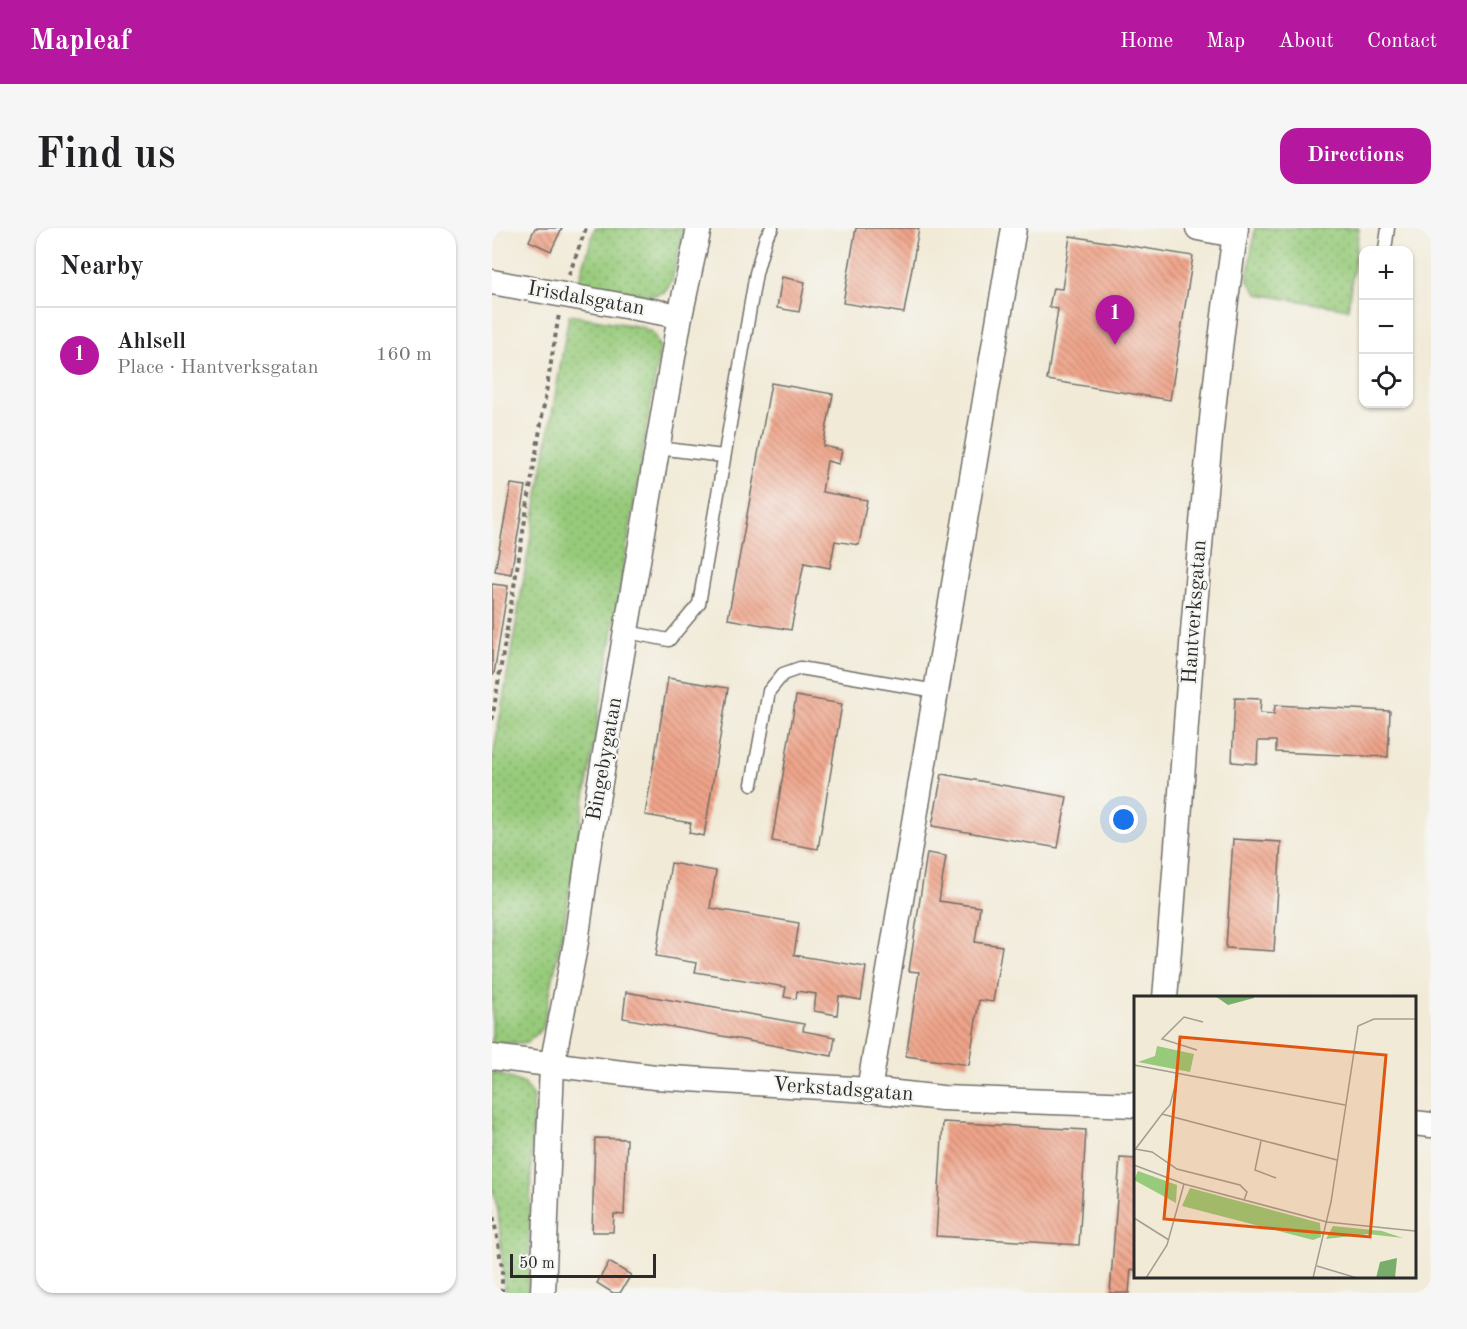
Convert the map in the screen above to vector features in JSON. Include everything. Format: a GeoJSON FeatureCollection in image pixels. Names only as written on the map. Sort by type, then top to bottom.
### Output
{"type":"FeatureCollection","features":[{"type":"Feature","properties":{"kind":"street","name":"Bingebygatan"},"geometry":{"type":"LineString","coordinates":[[543,1293],[552,1065],[576,942],[591,835],[680,316],[699,228]]}},
{"type":"Feature","properties":{"kind":"street"},"geometry":{"type":"LineString","coordinates":[[869,1090],[1014,228]]}},
{"type":"Feature","properties":{"kind":"street"},"geometry":{"type":"LineString","coordinates":[[1198,228],[1235,232]]}},
{"type":"Feature","properties":{"kind":"street","name":"Hantverksgatan"},"geometry":{"type":"LineString","coordinates":[[1165,996],[1212,408],[1235,232]]}},
{"type":"Feature","properties":{"kind":"street","name":"Irisdalsgatan"},"geometry":{"type":"LineString","coordinates":[[492,282],[680,316]]}},
{"type":"Feature","properties":{"kind":"street","name":"Verkstadsgatan"},"geometry":{"type":"LineString","coordinates":[[492,1057],[655,1077],[869,1090],[942,1098],[1134,1105]]}},
{"type":"Feature","properties":{"kind":"street"},"geometry":{"type":"LineString","coordinates":[[1416,1123],[1431,1125]]}},
{"type":"Feature","properties":{"kind":"lane"},"geometry":{"type":"LineString","coordinates":[[627,632],[669,640],[699,604],[756,273],[766,237],[772,228]]}},
{"type":"Feature","properties":{"kind":"lane"},"geometry":{"type":"LineString","coordinates":[[1386,246],[1388,228]]}},
{"type":"Feature","properties":{"kind":"lane"},"geometry":{"type":"LineString","coordinates":[[658,448],[723,456]]}},
{"type":"Feature","properties":{"kind":"lane"},"geometry":{"type":"LineString","coordinates":[[752,784],[769,691],[783,674],[800,668],[936,691]]}},
{"type":"Feature","properties":{"kind":"path"},"geometry":{"type":"LineString","coordinates":[[492,720],[562,294],[586,228]]}},
{"type":"Feature","properties":{"kind":"path"},"geometry":{"type":"LineString","coordinates":[[492,1208],[502,1267],[502,1293]]}},
{"type":"Feature","properties":{"kind":"green space"},"geometry":{"type":"Polygon","coordinates":[[[595,228],[684,228],[672,281],[664,292],[651,296],[578,283],[595,228]]]}},
{"type":"Feature","properties":{"kind":"green space"},"geometry":{"type":"Polygon","coordinates":[[[1255,228],[1359,228],[1348,309],[1258,294],[1247,279],[1255,228]]]}},
{"type":"Feature","properties":{"kind":"green space"},"geometry":{"type":"Polygon","coordinates":[[[569,315],[642,327],[653,333],[660,348],[564,923],[543,1028],[527,1043],[492,1043],[492,763],[569,315]]]}},
{"type":"Feature","properties":{"kind":"green space"},"geometry":{"type":"Polygon","coordinates":[[[492,1073],[525,1084],[533,1098],[528,1293],[505,1293],[498,1211],[492,1187],[492,1073]]]}},
{"type":"Feature","properties":{"kind":"building"},"geometry":{"type":"Polygon","coordinates":[[[535,228],[562,228],[551,251],[529,241],[535,228]]]}},
{"type":"Feature","properties":{"kind":"building"},"geometry":{"type":"Polygon","coordinates":[[[856,228],[919,228],[904,313],[843,303],[856,228]]]}},
{"type":"Feature","properties":{"kind":"building"},"geometry":{"type":"Polygon","coordinates":[[[1070,236],[1193,256],[1170,400],[1047,380],[1058,309],[1049,307],[1053,288],[1062,289],[1070,236]]]}},
{"type":"Feature","properties":{"kind":"building"},"geometry":{"type":"Polygon","coordinates":[[[782,277],[805,282],[799,312],[777,308],[782,277]]]}},
{"type":"Feature","properties":{"kind":"building"},"geometry":{"type":"Polygon","coordinates":[[[771,383],[833,394],[823,446],[842,450],[839,464],[827,461],[822,492],[867,500],[859,545],[835,541],[830,568],[804,563],[791,630],[728,619],[771,383]]]}},
{"type":"Feature","properties":{"kind":"building"},"geometry":{"type":"Polygon","coordinates":[[[511,484],[526,486],[511,574],[495,571],[511,484]]]}},
{"type":"Feature","properties":{"kind":"building"},"geometry":{"type":"Polygon","coordinates":[[[492,584],[508,586],[494,674],[492,674],[492,584]]]}},
{"type":"Feature","properties":{"kind":"building"},"geometry":{"type":"Polygon","coordinates":[[[668,678],[728,688],[704,836],[689,833],[691,823],[645,815],[668,678]]]}},
{"type":"Feature","properties":{"kind":"building"},"geometry":{"type":"Polygon","coordinates":[[[796,696],[842,704],[818,849],[772,841],[796,696]]]}},
{"type":"Feature","properties":{"kind":"building"},"geometry":{"type":"Polygon","coordinates":[[[1235,698],[1261,699],[1260,713],[1274,714],[1275,705],[1390,711],[1388,757],[1276,752],[1276,741],[1258,741],[1257,764],[1232,762],[1235,698]]]}},
{"type":"Feature","properties":{"kind":"building"},"geometry":{"type":"Polygon","coordinates":[[[942,774],[1067,797],[1058,848],[932,826],[942,774]]]}},
{"type":"Feature","properties":{"kind":"building"},"geometry":{"type":"Polygon","coordinates":[[[1233,839],[1281,842],[1274,951],[1226,948],[1233,839]]]}},
{"type":"Feature","properties":{"kind":"building"},"geometry":{"type":"Polygon","coordinates":[[[927,853],[946,856],[939,901],[980,907],[975,942],[1002,946],[993,1002],[979,1000],[969,1065],[906,1056],[919,972],[909,971],[927,853]]]}},
{"type":"Feature","properties":{"kind":"building"},"geometry":{"type":"Polygon","coordinates":[[[671,863],[716,871],[710,908],[799,923],[794,955],[866,967],[861,1000],[839,996],[837,1015],[814,1011],[816,994],[797,991],[796,999],[784,997],[786,987],[695,972],[697,963],[656,956],[671,863]]]}},
{"type":"Feature","properties":{"kind":"building"},"geometry":{"type":"Polygon","coordinates":[[[626,992],[804,1024],[803,1031],[835,1037],[832,1056],[623,1018],[626,992]]]}},
{"type":"Feature","properties":{"kind":"building"},"geometry":{"type":"Polygon","coordinates":[[[943,1122],[1086,1130],[1079,1245],[936,1236],[943,1122]]]}},
{"type":"Feature","properties":{"kind":"building"},"geometry":{"type":"Polygon","coordinates":[[[595,1138],[627,1139],[624,1215],[614,1214],[613,1232],[592,1232],[595,1138]]]}},
{"type":"Feature","properties":{"kind":"building"},"geometry":{"type":"Polygon","coordinates":[[[1120,1158],[1134,1159],[1134,1270],[1131,1269],[1129,1293],[1110,1293],[1120,1158]]]}},
{"type":"Feature","properties":{"kind":"building"},"geometry":{"type":"Polygon","coordinates":[[[609,1262],[631,1275],[620,1293],[613,1293],[597,1283],[609,1262]]]}},
{"type":"Feature","properties":{"kind":"place","name":"Ahlsell"},"geometry":{"type":"Point","coordinates":[1115,345]}}]}
